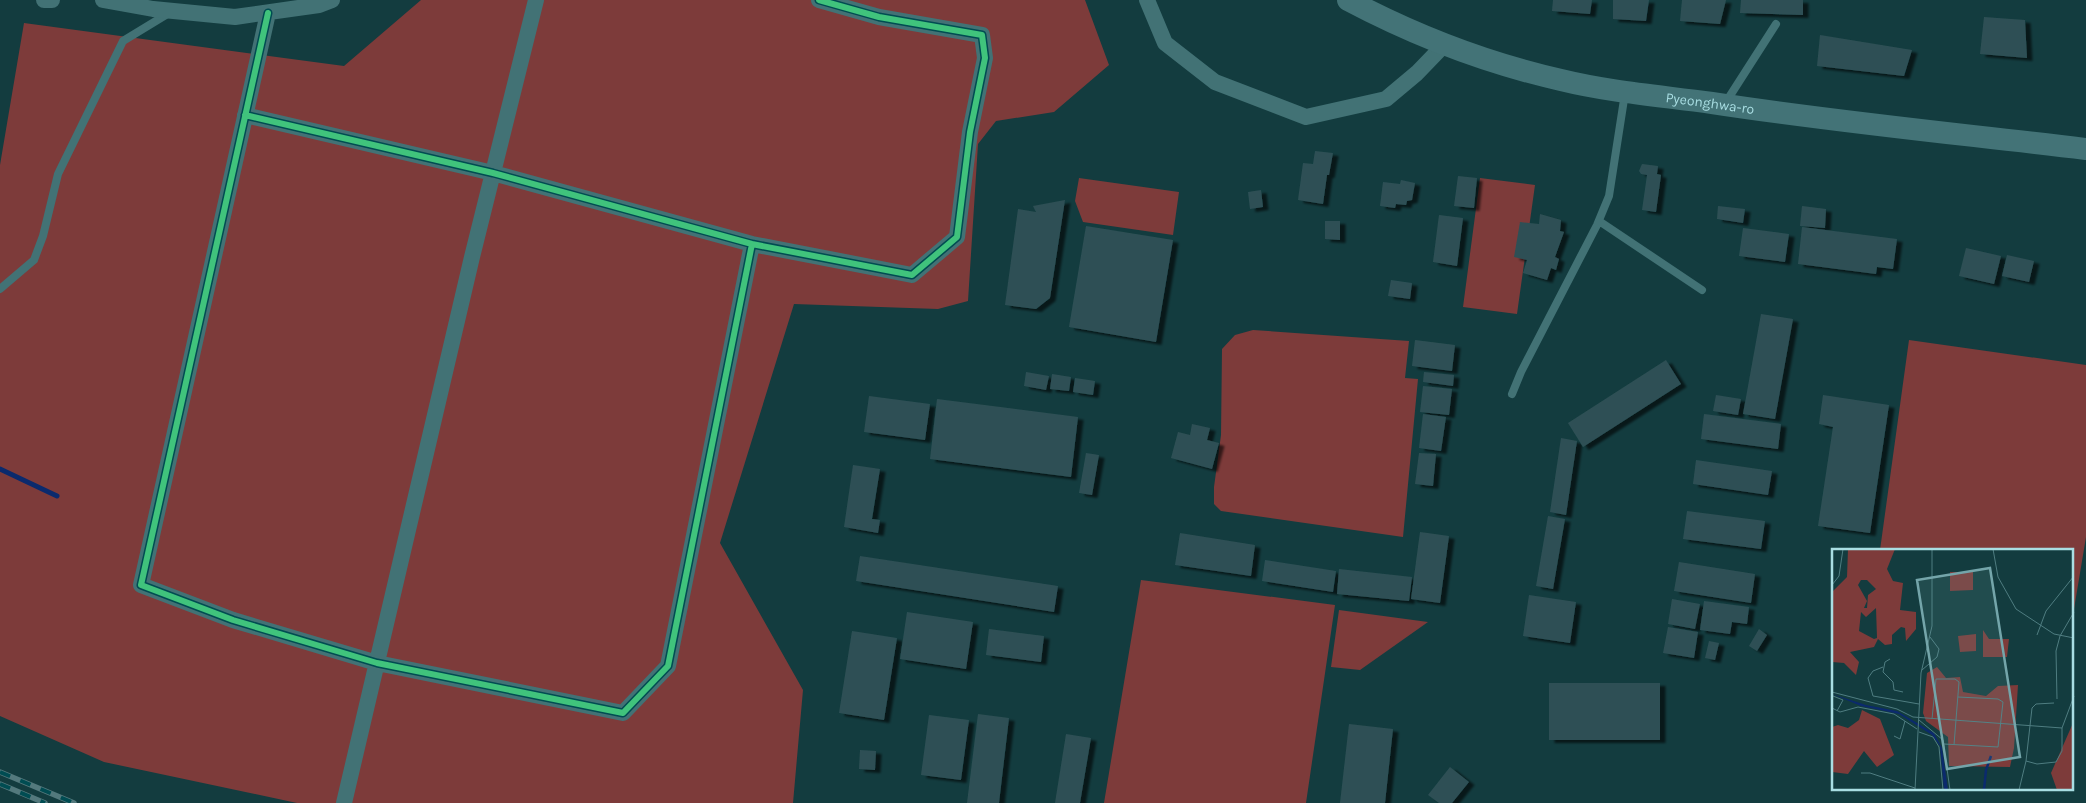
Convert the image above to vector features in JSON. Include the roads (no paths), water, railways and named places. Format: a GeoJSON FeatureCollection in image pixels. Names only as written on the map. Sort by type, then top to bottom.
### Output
{"type":"FeatureCollection","features":[{"type":"Feature","properties":{"kind":"main road","name":"Pyeonghwa-ro"},"geometry":{"type":"LineString","coordinates":[[1348,0],[1387,21],[1444,45],[1497,64],[1563,81],[1801,116],[2086,149]]}},
{"type":"Feature","properties":{"kind":"street"},"geometry":{"type":"LineString","coordinates":[[44,0],[52,0]]}},
{"type":"Feature","properties":{"kind":"street"},"geometry":{"type":"LineString","coordinates":[[103,0],[173,11],[234,17],[319,5],[332,0]]}},
{"type":"Feature","properties":{"kind":"street"},"geometry":{"type":"LineString","coordinates":[[344,803],[493,173],[536,0]]}},
{"type":"Feature","properties":{"kind":"street"},"geometry":{"type":"LineString","coordinates":[[245,115],[493,173],[752,244],[912,275],[957,237],[970,132],[985,58],[982,35],[879,16],[819,0]]}},
{"type":"Feature","properties":{"kind":"street"},"geometry":{"type":"LineString","coordinates":[[1147,0],[1165,42],[1215,82],[1306,117],[1386,99],[1417,73],[1444,45]]}},
{"type":"Feature","properties":{"kind":"street"},"geometry":{"type":"LineString","coordinates":[[268,13],[141,585],[233,620],[377,663],[623,714],[668,666],[752,244]]}},
{"type":"Feature","properties":{"kind":"lane"},"geometry":{"type":"LineString","coordinates":[[0,289],[34,260],[43,236],[58,174],[123,41],[173,11]]}},
{"type":"Feature","properties":{"kind":"lane"},"geometry":{"type":"LineString","coordinates":[[1724,105],[1776,24]]}},
{"type":"Feature","properties":{"kind":"lane"},"geometry":{"type":"LineString","coordinates":[[1512,394],[1521,372],[1610,196],[1625,91]]}},
{"type":"Feature","properties":{"kind":"lane"},"geometry":{"type":"LineString","coordinates":[[1599,221],[1702,290]]}},
{"type":"Feature","properties":{"kind":"waterway"},"geometry":{"type":"LineString","coordinates":[[0,469],[57,496]]}},
{"type":"Feature","properties":{"kind":"railway"},"geometry":{"type":"LineString","coordinates":[[0,772],[74,803]]}},
{"type":"Feature","properties":{"kind":"railway"},"geometry":{"type":"LineString","coordinates":[[0,784],[45,803]]}}]}
